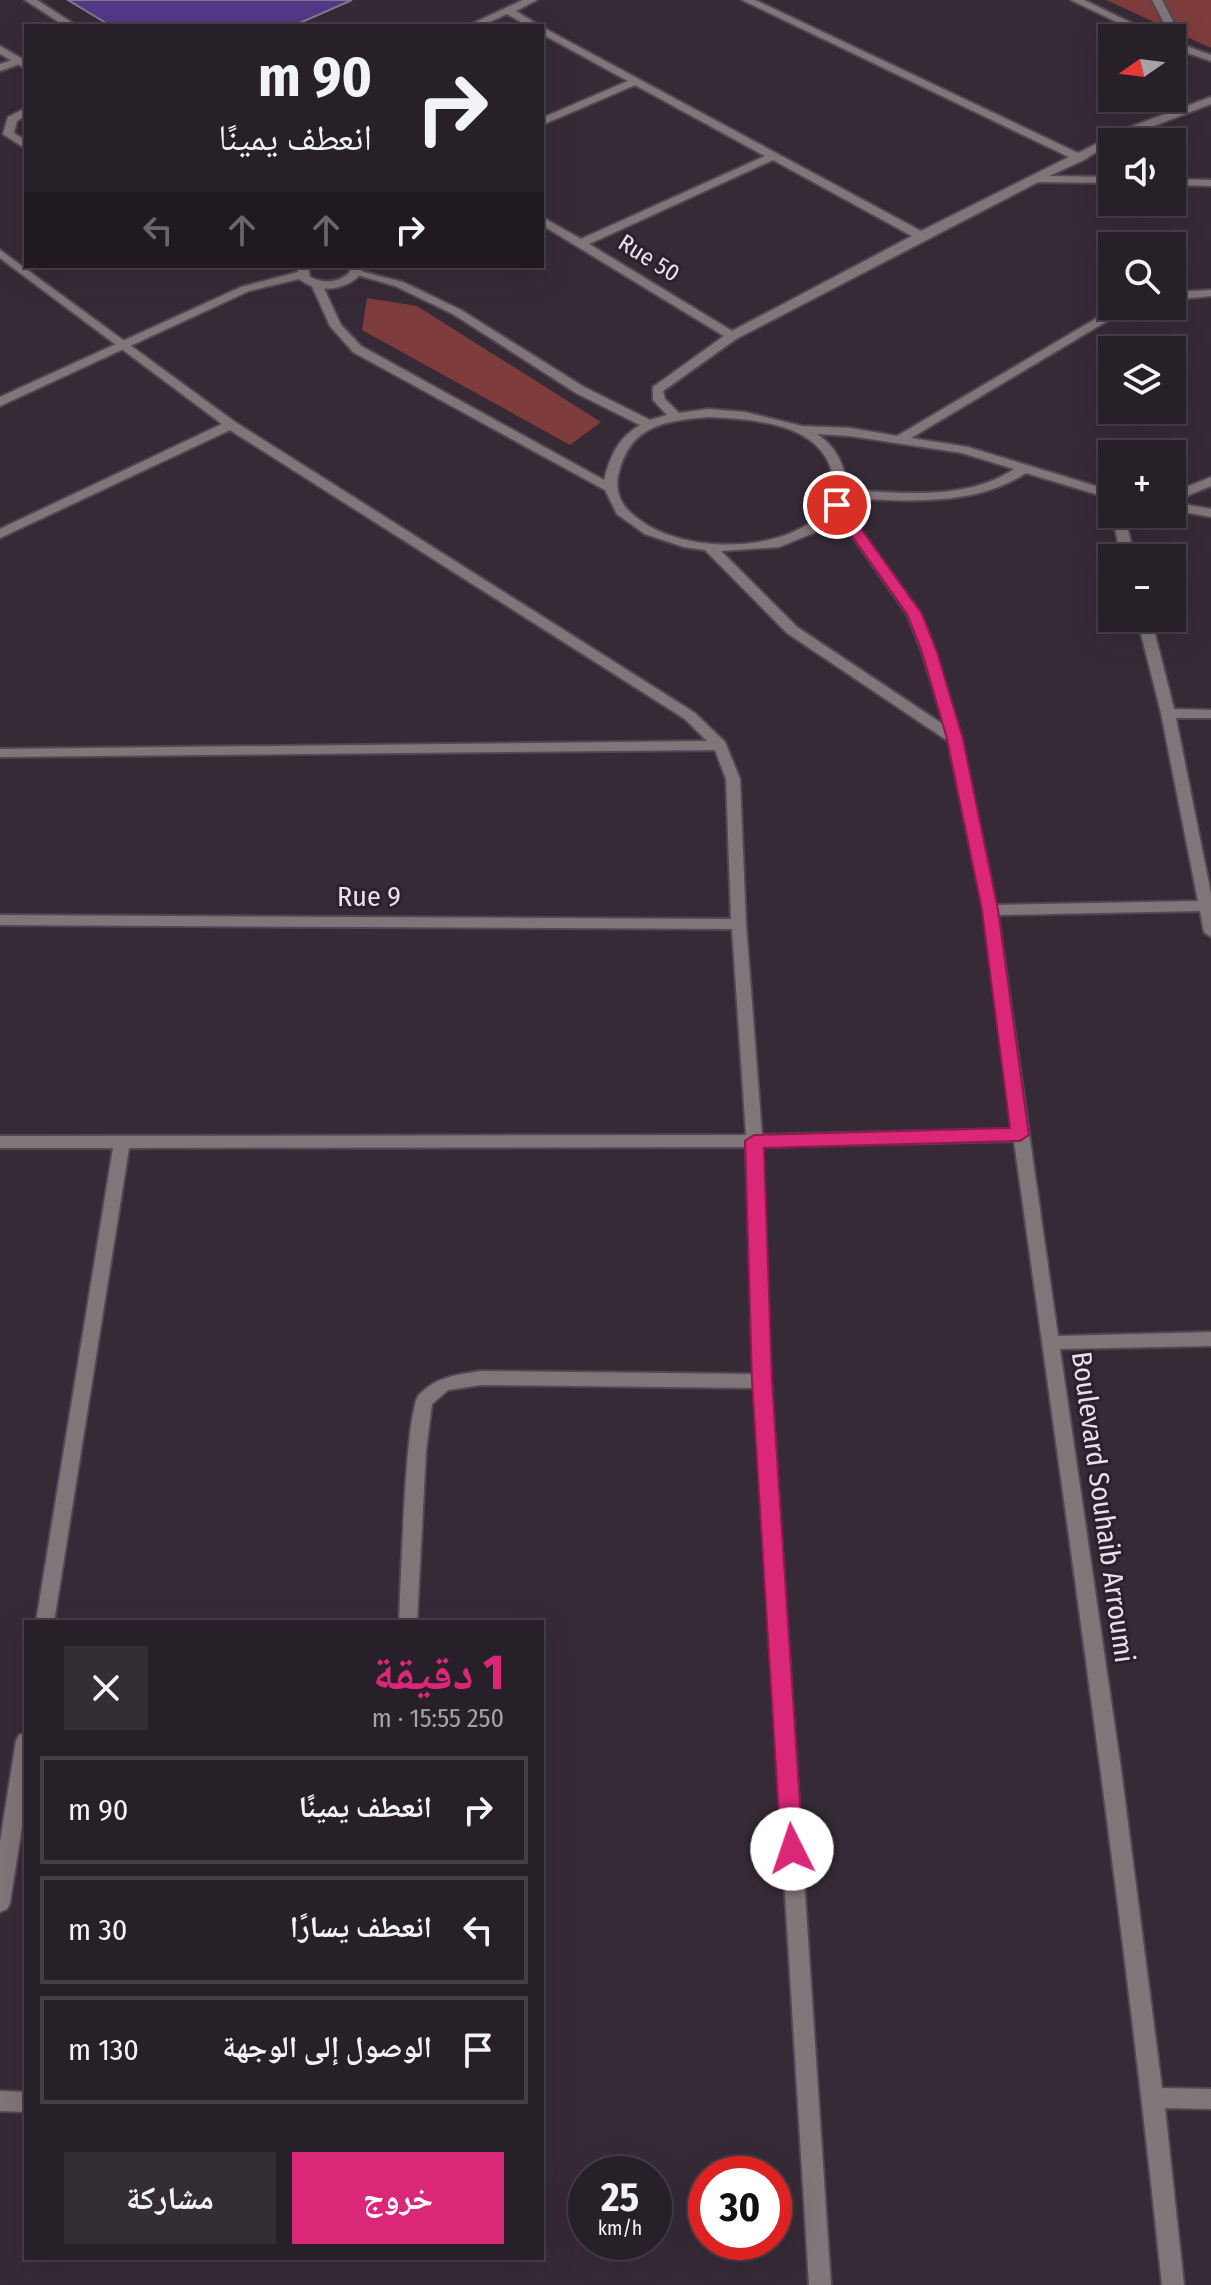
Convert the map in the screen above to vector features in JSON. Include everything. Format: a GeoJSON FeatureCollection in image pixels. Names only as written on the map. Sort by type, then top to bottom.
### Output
{"type":"FeatureCollection","features":[{"type":"Feature","properties":{"kind":"street"},"geometry":{"type":"LineString","coordinates":[[30,0],[69,24]]}},
{"type":"Feature","properties":{"kind":"street"},"geometry":{"type":"LineString","coordinates":[[477,24],[532,0]]}},
{"type":"Feature","properties":{"kind":"street"},"geometry":{"type":"LineString","coordinates":[[747,0],[1080,158]]}},
{"type":"Feature","properties":{"kind":"street"},"geometry":{"type":"LineString","coordinates":[[1076,0],[1128,24]]}},
{"type":"Feature","properties":{"kind":"street"},"geometry":{"type":"LineString","coordinates":[[1157,0],[1167,24]]}},
{"type":"Feature","properties":{"kind":"street"},"geometry":{"type":"LineString","coordinates":[[509,11],[532,24]]}},
{"type":"Feature","properties":{"kind":"street"},"geometry":{"type":"LineString","coordinates":[[544,31],[921,236]]}},
{"type":"Feature","properties":{"kind":"street"},"geometry":{"type":"LineString","coordinates":[[0,49],[23,63]]}},
{"type":"Feature","properties":{"kind":"street"},"geometry":{"type":"LineString","coordinates":[[1186,50],[1211,58]]}},
{"type":"Feature","properties":{"kind":"street"},"geometry":{"type":"LineString","coordinates":[[0,68],[23,63]]}},
{"type":"Feature","properties":{"kind":"street"},"geometry":{"type":"LineString","coordinates":[[544,121],[636,81]]}},
{"type":"Feature","properties":{"kind":"street"},"geometry":{"type":"LineString","coordinates":[[675,416],[659,400],[657,390],[668,379],[732,336],[921,236],[1160,117],[1211,100]]}},
{"type":"Feature","properties":{"kind":"street"},"geometry":{"type":"LineString","coordinates":[[24,112],[12,119],[8,134],[24,145]]}},
{"type":"Feature","properties":{"kind":"street"},"geometry":{"type":"LineString","coordinates":[[582,243],[771,157]]}},
{"type":"Feature","properties":{"kind":"street"},"geometry":{"type":"LineString","coordinates":[[1038,179],[1098,180]]}},
{"type":"Feature","properties":{"kind":"street"},"geometry":{"type":"LineString","coordinates":[[1186,182],[1211,183]]}},
{"type":"Feature","properties":{"kind":"street","name":"Rue 50"},"geometry":{"type":"LineString","coordinates":[[544,221],[732,336]]}},
{"type":"Feature","properties":{"kind":"street"},"geometry":{"type":"LineString","coordinates":[[0,253],[231,425],[690,716],[720,745],[733,779],[739,924],[754,1141],[762,1381],[820,2285]]}},
{"type":"Feature","properties":{"kind":"street"},"geometry":{"type":"LineString","coordinates":[[317,284],[336,284],[356,269],[399,284],[457,312],[580,390],[646,423]]}},
{"type":"Feature","properties":{"kind":"street"},"geometry":{"type":"LineString","coordinates":[[0,402],[245,289],[303,270],[317,284],[336,326],[357,349],[608,487]]}},
{"type":"Feature","properties":{"kind":"street"},"geometry":{"type":"LineString","coordinates":[[1186,295],[1211,293]]}},
{"type":"Feature","properties":{"kind":"street"},"geometry":{"type":"LineString","coordinates":[[897,441],[1101,320]]}},
{"type":"Feature","properties":{"kind":"street"},"geometry":{"type":"LineString","coordinates":[[741,414],[775,420],[801,430],[825,446],[838,464],[839,500],[818,525],[789,540],[752,549],[711,549],[673,541],[641,527],[619,508],[608,487],[610,466],[622,447],[646,423],[675,416],[741,414]]}},
{"type":"Feature","properties":{"kind":"street"},"geometry":{"type":"LineString","coordinates":[[0,534],[231,425]]}},
{"type":"Feature","properties":{"kind":"street"},"geometry":{"type":"LineString","coordinates":[[801,430],[850,432],[964,450],[1098,491]]}},
{"type":"Feature","properties":{"kind":"street"},"geometry":{"type":"LineString","coordinates":[[839,500],[952,493],[998,484],[1023,469]]}},
{"type":"Feature","properties":{"kind":"street"},"geometry":{"type":"LineString","coordinates":[[1186,492],[1211,481]]}},
{"type":"Feature","properties":{"kind":"street","name":"Boulevard Souhaib Arroumi"},"geometry":{"type":"LineString","coordinates":[[839,500],[914,614],[929,652],[955,739],[990,910],[1155,2098],[1173,2285]]}},
{"type":"Feature","properties":{"kind":"street"},"geometry":{"type":"LineString","coordinates":[[1186,509],[1211,513]]}},
{"type":"Feature","properties":{"kind":"street"},"geometry":{"type":"LineString","coordinates":[[711,549],[792,630],[955,739]]}},
{"type":"Feature","properties":{"kind":"street"},"geometry":{"type":"LineString","coordinates":[[1148,632],[1168,713],[1211,932]]}},
{"type":"Feature","properties":{"kind":"street"},"geometry":{"type":"LineString","coordinates":[[1168,713],[1211,714]]}},
{"type":"Feature","properties":{"kind":"street"},"geometry":{"type":"LineString","coordinates":[[0,753],[720,745]]}},
{"type":"Feature","properties":{"kind":"street"},"geometry":{"type":"LineString","coordinates":[[990,910],[1208,906]]}},
{"type":"Feature","properties":{"kind":"street","name":"Rue 9"},"geometry":{"type":"LineString","coordinates":[[0,920],[739,924]]}},
{"type":"Feature","properties":{"kind":"street"},"geometry":{"type":"LineString","coordinates":[[0,1142],[754,1141],[1020,1135]]}},
{"type":"Feature","properties":{"kind":"street"},"geometry":{"type":"LineString","coordinates":[[45,1620],[122,1142]]}},
{"type":"Feature","properties":{"kind":"street"},"geometry":{"type":"LineString","coordinates":[[1052,1343],[1211,1339]]}},
{"type":"Feature","properties":{"kind":"street"},"geometry":{"type":"LineString","coordinates":[[408,1620],[417,1451],[424,1401],[443,1384],[481,1378],[762,1381]]}},
{"type":"Feature","properties":{"kind":"street"},"geometry":{"type":"LineString","coordinates":[[0,1903],[24,1753]]}},
{"type":"Feature","properties":{"kind":"street"},"geometry":{"type":"LineString","coordinates":[[1155,2098],[1211,2099]]}},
{"type":"Feature","properties":{"kind":"street"},"geometry":{"type":"LineString","coordinates":[[0,2101],[24,2102]]}},
{"type":"Feature","properties":{"kind":"shaded area"},"geometry":{"type":"Polygon","coordinates":[[[1106,0],[1211,0],[1211,48],[1186,37],[1186,24],[1158,24],[1106,0]]]}},
{"type":"Feature","properties":{"kind":"shaded area"},"geometry":{"type":"Polygon","coordinates":[[[367,298],[417,306],[601,422],[570,445],[362,330],[367,298]]]}},
{"type":"Feature","properties":{"kind":"building"},"geometry":{"type":"Polygon","coordinates":[[[68,0],[352,0],[298,24],[108,24],[68,0]]]}},
{"type":"Feature","properties":{"kind":"route"},"geometry":{"type":"LineString","coordinates":[[792,1849],[762,1381],[754,1141],[1020,1135],[990,910],[955,739],[929,652],[914,614],[837,505]]}}]}
